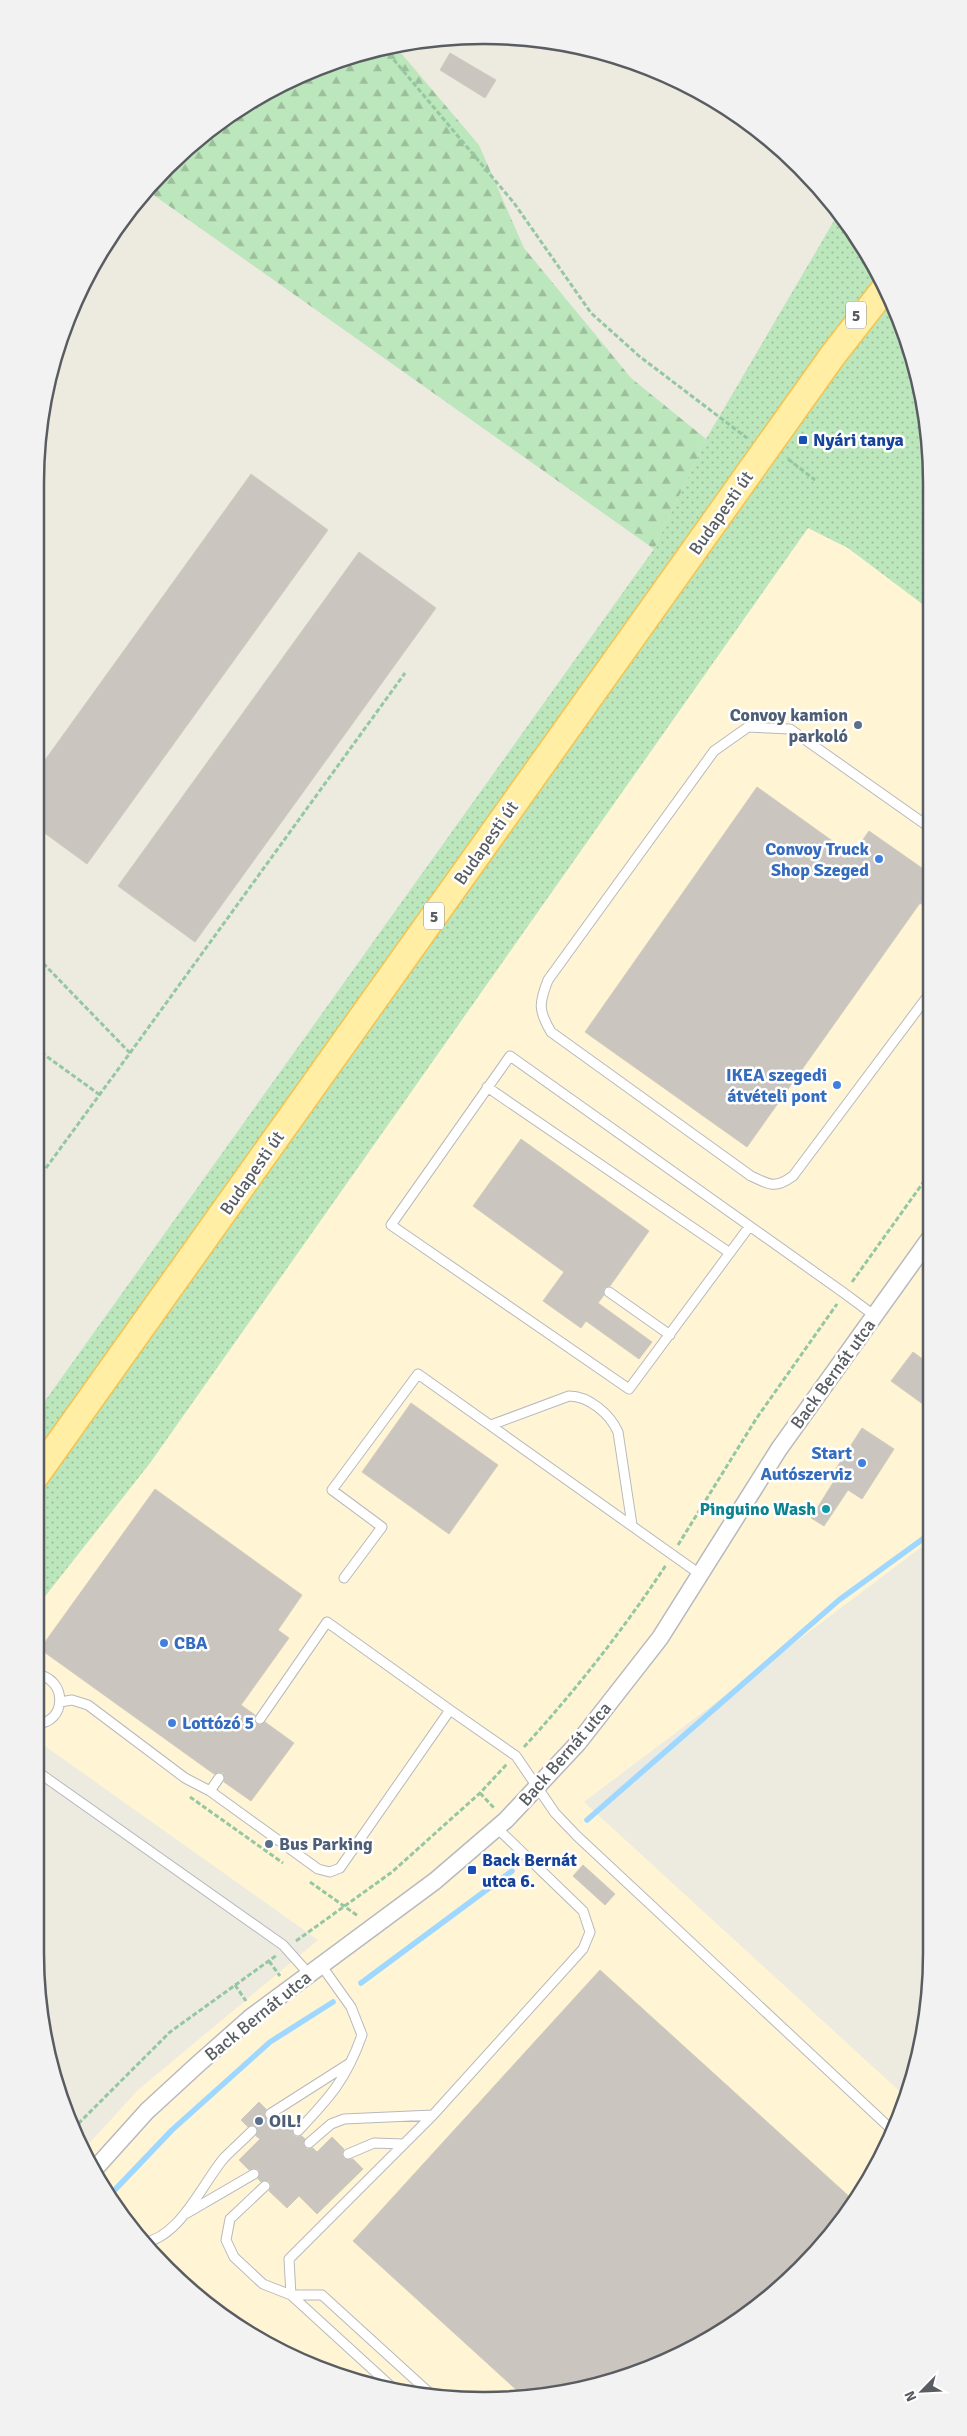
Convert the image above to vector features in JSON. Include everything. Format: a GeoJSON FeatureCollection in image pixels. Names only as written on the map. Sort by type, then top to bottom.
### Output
{"type":"FeatureCollection","features":[{"type":"Feature","properties":{"kind":"main road","name":"Budapesti út"},"geometry":{"type":"LineString","coordinates":[[44,1465],[776,455],[874,282]]}},
{"type":"Feature","properties":{"kind":"main road","name":"Budapesti út"},"geometry":{"type":"LineString","coordinates":[[833,355],[880,294]]}},
{"type":"Feature","properties":{"kind":"street","name":"Back Bernát utca"},"geometry":{"type":"LineString","coordinates":[[99,2165],[147,2111],[250,2018],[435,1881],[497,1828],[537,1788],[616,1696],[660,1638],[784,1442],[923,1248]]}},
{"type":"Feature","properties":{"kind":"lane"},"geometry":{"type":"LineString","coordinates":[[923,823],[790,729],[748,727],[714,751],[548,980],[540,1001],[543,1018],[551,1032],[752,1176],[769,1185],[782,1184],[793,1176],[923,1002]]}},
{"type":"Feature","properties":{"kind":"lane"},"geometry":{"type":"LineString","coordinates":[[749,1226],[629,1390],[391,1225],[510,1056],[844,1293],[875,1316]]}},
{"type":"Feature","properties":{"kind":"lane"},"geometry":{"type":"LineString","coordinates":[[487,1087],[730,1253]]}},
{"type":"Feature","properties":{"kind":"lane"},"geometry":{"type":"LineString","coordinates":[[609,1292],[670,1335]]}},
{"type":"Feature","properties":{"kind":"lane"},"geometry":{"type":"LineString","coordinates":[[344,1578],[382,1527],[332,1490],[418,1374],[701,1575]]}},
{"type":"Feature","properties":{"kind":"lane"},"geometry":{"type":"LineString","coordinates":[[491,1425],[569,1396],[577,1396],[605,1412],[613,1421],[618,1432],[632,1525]]}},
{"type":"Feature","properties":{"kind":"lane"},"geometry":{"type":"LineString","coordinates":[[260,1719],[327,1622],[516,1756],[555,1813],[577,1836],[888,2126]]}},
{"type":"Feature","properties":{"kind":"lane"},"geometry":{"type":"LineString","coordinates":[[44,1677],[51,1680],[56,1686],[60,1702],[54,1716],[44,1722]]}},
{"type":"Feature","properties":{"kind":"lane"},"geometry":{"type":"LineString","coordinates":[[60,1702],[72,1700],[88,1704],[185,1778],[210,1791],[318,1869],[330,1872],[340,1868],[450,1710]]}},
{"type":"Feature","properties":{"kind":"lane"},"geometry":{"type":"LineString","coordinates":[[44,1776],[286,1948],[315,1970],[351,2007],[362,2034],[352,2062],[334,2093],[298,2132]]}},
{"type":"Feature","properties":{"kind":"lane"},"geometry":{"type":"LineString","coordinates":[[210,1791],[219,1778]]}},
{"type":"Feature","properties":{"kind":"lane"},"geometry":{"type":"LineString","coordinates":[[291,2295],[289,2259],[432,2115],[583,1949],[590,1932],[583,1910],[497,1828]]}},
{"type":"Feature","properties":{"kind":"lane"},"geometry":{"type":"LineString","coordinates":[[270,2114],[352,2062]]}},
{"type":"Feature","properties":{"kind":"lane"},"geometry":{"type":"LineString","coordinates":[[309,2143],[331,2124],[344,2119],[432,2115]]}},
{"type":"Feature","properties":{"kind":"lane"},"geometry":{"type":"LineString","coordinates":[[152,2241],[168,2231],[184,2215],[224,2158],[252,2131]]}},
{"type":"Feature","properties":{"kind":"lane"},"geometry":{"type":"LineString","coordinates":[[348,2154],[374,2142],[404,2144]]}},
{"type":"Feature","properties":{"kind":"lane"},"geometry":{"type":"LineString","coordinates":[[184,2215],[254,2174]]}},
{"type":"Feature","properties":{"kind":"lane"},"geometry":{"type":"LineString","coordinates":[[265,2186],[230,2219],[226,2240],[234,2256],[263,2284],[291,2295],[385,2381]]}},
{"type":"Feature","properties":{"kind":"lane"},"geometry":{"type":"LineString","coordinates":[[291,2295],[322,2295],[424,2388]]}},
{"type":"Feature","properties":{"kind":"path"},"geometry":{"type":"LineString","coordinates":[[389,54],[514,203],[591,313],[640,356],[776,455],[815,480]]}},
{"type":"Feature","properties":{"kind":"path"},"geometry":{"type":"LineString","coordinates":[[44,1171],[404,673]]}},
{"type":"Feature","properties":{"kind":"path"},"geometry":{"type":"LineString","coordinates":[[44,964],[130,1053]]}},
{"type":"Feature","properties":{"kind":"path"},"geometry":{"type":"LineString","coordinates":[[44,1055],[100,1095]]}},
{"type":"Feature","properties":{"kind":"path"},"geometry":{"type":"LineString","coordinates":[[78,2124],[170,2032],[392,1872],[480,1793],[561,1707],[634,1615],[756,1420],[923,1183]]}},
{"type":"Feature","properties":{"kind":"path"},"geometry":{"type":"LineString","coordinates":[[269,1961],[282,1979]]}},
{"type":"Feature","properties":{"kind":"path"},"geometry":{"type":"LineString","coordinates":[[235,1985],[248,2004]]}},
{"type":"Feature","properties":{"kind":"shaded area"},"geometry":{"type":"Polygon","coordinates":[[[808,528],[848,548],[923,604],[923,1546],[584,1802],[901,2092],[878,2147],[849,2197],[832,2220],[814,2242],[773,2283],[728,2318],[678,2347],[652,2359],[625,2369],[569,2384],[512,2391],[484,2392],[455,2391],[398,2384],[342,2369],[315,2359],[289,2347],[239,2318],[194,2283],[173,2263],[153,2242],[118,2197],[88,2145],[138,2090],[318,1940],[44,1745],[44,1598],[150,1463],[808,528]]]}},
{"type":"Feature","properties":{"kind":"green space"},"geometry":{"type":"Polygon","coordinates":[[[400,52],[479,145],[524,248],[631,378],[706,439],[654,549],[153,194],[194,153],[239,118],[264,103],[315,77],[342,67],[400,52]]]}},
{"type":"Feature","properties":{"kind":"green space"},"geometry":{"type":"Polygon","coordinates":[[[835,220],[864,264],[890,315],[900,342],[915,398],[922,455],[923,604],[848,548],[808,528],[150,1463],[44,1598],[44,1402],[654,549],[706,439],[835,220]]]}},
{"type":"Feature","properties":{"kind":"building"},"geometry":{"type":"Polygon","coordinates":[[[450,53],[496,80],[485,98],[440,70],[450,53]]]}},
{"type":"Feature","properties":{"kind":"building"},"geometry":{"type":"Polygon","coordinates":[[[251,474],[328,530],[87,864],[44,833],[44,762],[251,474]]]}},
{"type":"Feature","properties":{"kind":"building"},"geometry":{"type":"Polygon","coordinates":[[[359,552],[436,608],[195,942],[118,886],[359,552]]]}},
{"type":"Feature","properties":{"kind":"building"},"geometry":{"type":"Polygon","coordinates":[[[757,787],[852,855],[869,831],[923,869],[923,905],[920,903],[747,1147],[585,1032],[757,787]]]}},
{"type":"Feature","properties":{"kind":"building"},"geometry":{"type":"Polygon","coordinates":[[[521,1139],[649,1231],[610,1286],[604,1288],[604,1295],[598,1303],[652,1342],[639,1359],[586,1321],[581,1328],[543,1301],[564,1272],[473,1206],[521,1139]]]}},
{"type":"Feature","properties":{"kind":"building"},"geometry":{"type":"Polygon","coordinates":[[[913,1352],[923,1359],[923,1404],[891,1381],[913,1352]]]}},
{"type":"Feature","properties":{"kind":"building"},"geometry":{"type":"Polygon","coordinates":[[[411,1403],[498,1465],[449,1534],[362,1472],[411,1403]]]}},
{"type":"Feature","properties":{"kind":"building","name":"Start Autószerviz"},"geometry":{"type":"Polygon","coordinates":[[[862,1428],[894,1449],[862,1499],[848,1490],[824,1526],[811,1518],[834,1481],[830,1478],[862,1428]]]}},
{"type":"Feature","properties":{"kind":"building","name":"CBA"},"geometry":{"type":"Polygon","coordinates":[[[155,1489],[302,1595],[278,1630],[289,1638],[241,1705],[255,1715],[256,1724],[260,1725],[265,1722],[294,1743],[251,1801],[224,1782],[223,1773],[214,1774],[44,1652],[44,1643],[155,1489]]]}},
{"type":"Feature","properties":{"kind":"building"},"geometry":{"type":"Polygon","coordinates":[[[583,1865],[615,1894],[605,1905],[573,1876],[583,1865]]]}},
{"type":"Feature","properties":{"kind":"building"},"geometry":{"type":"Polygon","coordinates":[[[600,1970],[849,2197],[814,2242],[773,2283],[728,2318],[703,2333],[652,2359],[625,2369],[569,2384],[517,2390],[353,2241],[600,1970]]]}},
{"type":"Feature","properties":{"kind":"building"},"geometry":{"type":"Polygon","coordinates":[[[259,2102],[266,2109],[264,2115],[267,2119],[275,2118],[278,2122],[284,2116],[293,2127],[293,2135],[297,2137],[302,2136],[305,2139],[303,2144],[307,2149],[313,2148],[317,2152],[332,2137],[344,2149],[342,2154],[344,2159],[353,2159],[363,2169],[317,2214],[299,2196],[287,2208],[269,2191],[271,2185],[269,2181],[261,2182],[258,2179],[259,2170],[254,2168],[249,2170],[239,2160],[260,2139],[256,2136],[257,2127],[253,2125],[248,2127],[241,2120],[259,2102]]]}},
{"type":"Feature","properties":{"kind":"waterway"},"geometry":{"type":"LineString","coordinates":[[587,1820],[839,1600],[923,1539]]}},
{"type":"Feature","properties":{"kind":"waterway"},"geometry":{"type":"LineString","coordinates":[[361,1983],[512,1871]]}},
{"type":"Feature","properties":{"kind":"waterway"},"geometry":{"type":"LineString","coordinates":[[114,2191],[172,2130],[270,2042],[333,2002]]}},
{"type":"Feature","properties":{"kind":"place","name":"Nyári tanya"},"geometry":{"type":"Point","coordinates":[803,440]}},
{"type":"Feature","properties":{"kind":"place","name":"Convoy kamion parkoló"},"geometry":{"type":"Point","coordinates":[858,725]}},
{"type":"Feature","properties":{"kind":"place","name":"Convoy Truck Shop Szeged"},"geometry":{"type":"Point","coordinates":[879,859]}},
{"type":"Feature","properties":{"kind":"place","name":"IKEA szegedi átvételi pont"},"geometry":{"type":"Point","coordinates":[837,1085]}},
{"type":"Feature","properties":{"kind":"place","name":"Start Autószerviz"},"geometry":{"type":"Point","coordinates":[862,1463]}},
{"type":"Feature","properties":{"kind":"place","name":"Pinguino Wash"},"geometry":{"type":"Point","coordinates":[826,1509]}},
{"type":"Feature","properties":{"kind":"place","name":"CBA"},"geometry":{"type":"Point","coordinates":[164,1643]}},
{"type":"Feature","properties":{"kind":"place","name":"Lottózó 5"},"geometry":{"type":"Point","coordinates":[172,1723]}},
{"type":"Feature","properties":{"kind":"place","name":"Bus Parking"},"geometry":{"type":"Point","coordinates":[269,1844]}},
{"type":"Feature","properties":{"kind":"place","name":"Back Bernát utca 6."},"geometry":{"type":"Point","coordinates":[472,1870]}},
{"type":"Feature","properties":{"kind":"place","name":"OIL!"},"geometry":{"type":"Point","coordinates":[259,2121]}}]}
